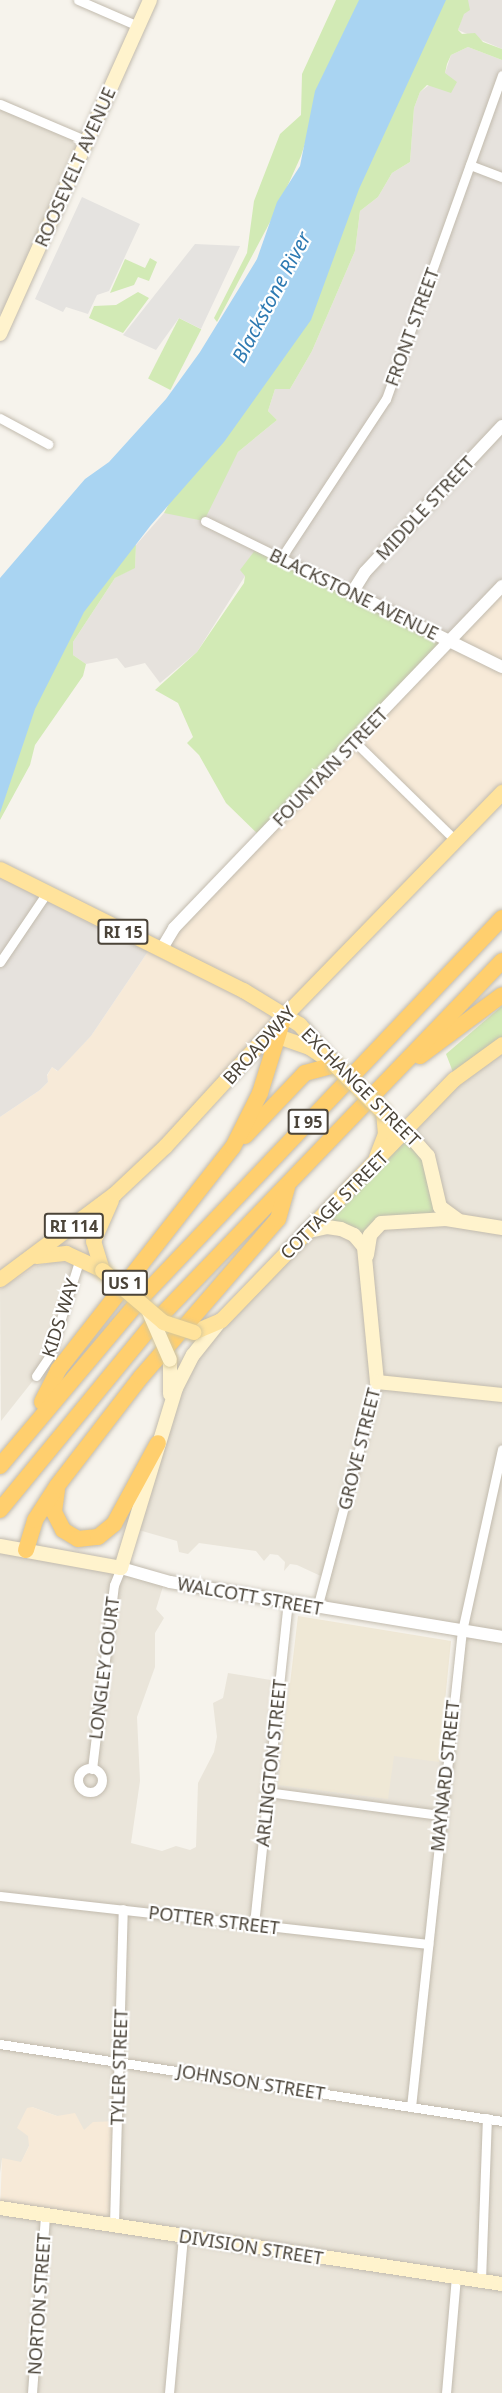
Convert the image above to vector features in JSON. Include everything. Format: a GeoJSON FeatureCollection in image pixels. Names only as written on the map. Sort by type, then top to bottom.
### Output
{"type":"FeatureCollection","features":[{"type":"Feature","properties":{"kind":"highway","name":"I 95"},"geometry":{"type":"LineString","coordinates":[[0,1466],[30,1427],[151,1287],[502,918]]}},
{"type":"Feature","properties":{"kind":"highway","name":"I 95"},"geometry":{"type":"LineString","coordinates":[[0,1510],[152,1325],[502,962]]}},
{"type":"Feature","properties":{"kind":"highway"},"geometry":{"type":"LineString","coordinates":[[396,1071],[447,1039],[502,995]]}},
{"type":"Feature","properties":{"kind":"highway","name":"US 1"},"geometry":{"type":"LineString","coordinates":[[30,1427],[58,1370],[233,1146],[256,1101],[273,1035],[284,1016]]}},
{"type":"Feature","properties":{"kind":"highway"},"geometry":{"type":"LineString","coordinates":[[233,1146],[305,1073],[335,1065]]}},
{"type":"Feature","properties":{"kind":"highway"},"geometry":{"type":"LineString","coordinates":[[26,1550],[35,1520],[57,1486],[141,1377],[278,1219],[288,1184]]}},
{"type":"Feature","properties":{"kind":"highway"},"geometry":{"type":"LineString","coordinates":[[57,1486],[54,1512],[60,1527],[78,1539],[98,1537],[114,1524],[158,1443]]}},
{"type":"Feature","properties":{"kind":"main road","name":"ROOSEVELT AVENUE"},"geometry":{"type":"LineString","coordinates":[[0,334],[150,0]]}},
{"type":"Feature","properties":{"kind":"main road","name":"BROADWAY"},"geometry":{"type":"LineString","coordinates":[[284,1016],[502,792]]}},
{"type":"Feature","properties":{"kind":"main road","name":"EXCHANGE STREET"},"geometry":{"type":"LineString","coordinates":[[0,869],[46,894],[243,990],[306,1031],[335,1065],[406,1131],[428,1156],[440,1207],[460,1220]]}},
{"type":"Feature","properties":{"kind":"main road","name":"BROADWAY"},"geometry":{"type":"LineString","coordinates":[[0,1279],[114,1194],[273,1035]]}},
{"type":"Feature","properties":{"kind":"main road"},"geometry":{"type":"LineString","coordinates":[[273,1035],[309,1047],[335,1065]]}},
{"type":"Feature","properties":{"kind":"main road","name":"COTTAGE STREET"},"geometry":{"type":"LineString","coordinates":[[221,1320],[461,1072],[502,1044]]}},
{"type":"Feature","properties":{"kind":"main road"},"geometry":{"type":"LineString","coordinates":[[371,1165],[383,1141],[383,1112]]}},
{"type":"Feature","properties":{"kind":"main road"},"geometry":{"type":"LineString","coordinates":[[102,1270],[93,1241],[114,1194]]}},
{"type":"Feature","properties":{"kind":"main road"},"geometry":{"type":"LineString","coordinates":[[367,1255],[372,1229],[381,1223],[460,1220],[502,1228]]}},
{"type":"Feature","properties":{"kind":"main road"},"geometry":{"type":"LineString","coordinates":[[305,1232],[327,1227],[348,1231],[360,1241],[367,1255]]}},
{"type":"Feature","properties":{"kind":"main road"},"geometry":{"type":"LineString","coordinates":[[33,1256],[59,1253],[80,1258],[102,1270],[147,1311],[172,1327],[193,1332],[221,1320]]}},
{"type":"Feature","properties":{"kind":"main road","name":"GROVE STREET"},"geometry":{"type":"LineString","coordinates":[[367,1255],[376,1382]]}},
{"type":"Feature","properties":{"kind":"main road"},"geometry":{"type":"LineString","coordinates":[[147,1311],[162,1335],[170,1360],[169,1405]]}},
{"type":"Feature","properties":{"kind":"main road"},"geometry":{"type":"LineString","coordinates":[[121,1568],[169,1405],[193,1355],[221,1320]]}},
{"type":"Feature","properties":{"kind":"main road"},"geometry":{"type":"LineString","coordinates":[[376,1382],[502,1395]]}},
{"type":"Feature","properties":{"kind":"main road","name":"WALCOTT STREET"},"geometry":{"type":"LineString","coordinates":[[0,1546],[121,1568]]}},
{"type":"Feature","properties":{"kind":"main road","name":"DIVISION STREET"},"geometry":{"type":"LineString","coordinates":[[0,2208],[502,2284]]}},
{"type":"Feature","properties":{"kind":"street"},"geometry":{"type":"LineString","coordinates":[[78,0],[138,26]]}},
{"type":"Feature","properties":{"kind":"street","name":"FRONT STREET"},"geometry":{"type":"LineString","coordinates":[[281,558],[386,399],[502,75]]}},
{"type":"Feature","properties":{"kind":"street"},"geometry":{"type":"LineString","coordinates":[[0,104],[87,141]]}},
{"type":"Feature","properties":{"kind":"street"},"geometry":{"type":"LineString","coordinates":[[470,165],[502,177]]}},
{"type":"Feature","properties":{"kind":"street"},"geometry":{"type":"LineString","coordinates":[[0,418],[48,444]]}},
{"type":"Feature","properties":{"kind":"street","name":"MIDDLE STREET"},"geometry":{"type":"LineString","coordinates":[[352,593],[365,572],[502,426]]}},
{"type":"Feature","properties":{"kind":"street","name":"BLACKSTONE AVENUE"},"geometry":{"type":"LineString","coordinates":[[206,520],[502,667]]}},
{"type":"Feature","properties":{"kind":"street","name":"FOUNTAIN STREET"},"geometry":{"type":"LineString","coordinates":[[161,950],[174,928],[355,742],[502,586]]}},
{"type":"Feature","properties":{"kind":"street"},"geometry":{"type":"LineString","coordinates":[[355,742],[456,841]]}},
{"type":"Feature","properties":{"kind":"street"},"geometry":{"type":"LineString","coordinates":[[0,962],[46,894]]}},
{"type":"Feature","properties":{"kind":"street","name":"KIDS WAY"},"geometry":{"type":"LineString","coordinates":[[36,1376],[49,1357],[80,1258]]}},
{"type":"Feature","properties":{"kind":"street","name":"GROVE STREET"},"geometry":{"type":"LineString","coordinates":[[317,1608],[376,1382]]}},
{"type":"Feature","properties":{"kind":"street","name":"MAYNARD STREET"},"geometry":{"type":"LineString","coordinates":[[411,2107],[440,1815],[462,1631],[502,1449]]}},
{"type":"Feature","properties":{"kind":"street","name":"WALCOTT STREET"},"geometry":{"type":"LineString","coordinates":[[121,1568],[170,1582],[502,1637]]}},
{"type":"Feature","properties":{"kind":"street","name":"LONGLEY COURT"},"geometry":{"type":"LineString","coordinates":[[92,1769],[114,1585],[121,1568]]}},
{"type":"Feature","properties":{"kind":"street","name":"ARLINGTON STREET"},"geometry":{"type":"LineString","coordinates":[[254,1924],[288,1603]]}},
{"type":"Feature","properties":{"kind":"street"},"geometry":{"type":"LineString","coordinates":[[267,1792],[440,1815]]}},
{"type":"Feature","properties":{"kind":"street","name":"POTTER STREET"},"geometry":{"type":"LineString","coordinates":[[0,1896],[428,1944]]}},
{"type":"Feature","properties":{"kind":"street","name":"TYLER STREET"},"geometry":{"type":"LineString","coordinates":[[114,2224],[123,1909]]}},
{"type":"Feature","properties":{"kind":"street","name":"JOHNSON STREET"},"geometry":{"type":"LineString","coordinates":[[0,2044],[502,2121]]}},
{"type":"Feature","properties":{"kind":"street"},"geometry":{"type":"LineString","coordinates":[[481,2280],[487,2118]]}},
{"type":"Feature","properties":{"kind":"street","name":"NORTON STREET"},"geometry":{"type":"LineString","coordinates":[[33,2393],[45,2215]]}},
{"type":"Feature","properties":{"kind":"street"},"geometry":{"type":"LineString","coordinates":[[169,2393],[183,2237]]}},
{"type":"Feature","properties":{"kind":"street"},"geometry":{"type":"LineString","coordinates":[[446,2393],[456,2277]]}},
{"type":"Feature","properties":{"kind":"shaded area"},"geometry":{"type":"Polygon","coordinates":[[[468,0],[502,0],[502,49],[458,30],[468,0]]]}},
{"type":"Feature","properties":{"kind":"shaded area"},"geometry":{"type":"Polygon","coordinates":[[[468,47],[502,60],[502,590],[447,644],[245,576],[197,652],[160,683],[145,663],[125,668],[117,658],[86,664],[73,655],[73,642],[115,578],[135,567],[136,545],[164,513],[179,513],[222,482],[238,452],[277,420],[268,411],[275,389],[290,389],[312,351],[355,251],[360,211],[378,197],[392,173],[410,162],[414,108],[420,92],[445,73],[451,55],[468,47]]]}},
{"type":"Feature","properties":{"kind":"shaded area"},"geometry":{"type":"Polygon","coordinates":[[[0,108],[84,143],[8,318],[0,313],[0,108]]]}},
{"type":"Feature","properties":{"kind":"shaded area"},"geometry":{"type":"Polygon","coordinates":[[[82,197],[140,224],[109,291],[97,295],[88,314],[66,307],[63,312],[35,299],[82,197]]]}},
{"type":"Feature","properties":{"kind":"shaded area"},"geometry":{"type":"Polygon","coordinates":[[[195,244],[240,246],[201,329],[179,318],[156,350],[123,335],[195,244]]]}},
{"type":"Feature","properties":{"kind":"shaded area"},"geometry":{"type":"Polygon","coordinates":[[[502,590],[502,798],[112,1200],[93,1244],[99,1266],[45,1261],[0,1289],[0,1117],[48,1082],[47,1076],[52,1067],[57,1071],[91,1036],[149,950],[155,951],[502,590]]]}},
{"type":"Feature","properties":{"kind":"shaded area"},"geometry":{"type":"Polygon","coordinates":[[[0,873],[149,950],[91,1036],[58,1071],[52,1067],[47,1075],[48,1082],[40,1090],[0,1117],[0,873]]]}},
{"type":"Feature","properties":{"kind":"shaded area"},"geometry":{"type":"Polygon","coordinates":[[[502,1047],[502,2393],[0,2393],[0,2213],[84,2130],[69,2116],[57,2116],[32,2107],[29,2146],[21,2163],[2,2159],[0,2173],[0,1550],[164,1583],[156,1609],[164,1618],[155,1633],[155,1667],[137,1717],[140,1781],[131,1843],[162,1851],[176,1846],[190,1850],[196,1847],[198,1783],[214,1752],[217,1737],[213,1703],[223,1698],[228,1673],[350,1693],[352,1735],[447,1738],[459,1637],[318,1609],[325,1578],[297,1565],[290,1564],[284,1571],[285,1562],[278,1555],[270,1554],[264,1561],[256,1551],[199,1543],[188,1554],[179,1552],[177,1541],[135,1529],[193,1356],[409,1134],[456,1080],[502,1047]]]}},
{"type":"Feature","properties":{"kind":"shaded area"},"geometry":{"type":"Polygon","coordinates":[[[62,1260],[75,1265],[43,1368],[1,1421],[0,1289],[33,1267],[62,1260]]]}},
{"type":"Feature","properties":{"kind":"shaded area"},"geometry":{"type":"Polygon","coordinates":[[[298,1616],[451,1641],[439,1762],[394,1756],[388,1799],[278,1785],[298,1616]]]}},
{"type":"Feature","properties":{"kind":"shaded area"},"geometry":{"type":"Polygon","coordinates":[[[32,2107],[57,2116],[75,2113],[84,2130],[93,2122],[120,2121],[118,2229],[0,2213],[2,2158],[21,2162],[29,2146],[28,2136],[17,2128],[27,2108],[32,2107]]]}},
{"type":"Feature","properties":{"kind":"green space"},"geometry":{"type":"Polygon","coordinates":[[[336,0],[363,0],[330,65],[301,156],[278,207],[217,322],[214,318],[247,253],[254,201],[280,134],[301,115],[302,74],[336,0]]]}},
{"type":"Feature","properties":{"kind":"green space"},"geometry":{"type":"Polygon","coordinates":[[[435,0],[468,0],[470,10],[464,14],[458,30],[462,34],[475,33],[483,42],[502,49],[502,60],[468,47],[451,55],[447,64],[445,73],[457,82],[451,93],[427,85],[420,92],[414,108],[410,162],[392,173],[378,197],[360,211],[355,251],[312,351],[290,389],[275,389],[268,411],[277,420],[238,452],[204,521],[164,513],[435,0]]]}},
{"type":"Feature","properties":{"kind":"green space"},"geometry":{"type":"Polygon","coordinates":[[[150,258],[157,262],[149,281],[138,277],[134,285],[110,293],[125,259],[145,268],[150,258]]]}},
{"type":"Feature","properties":{"kind":"green space"},"geometry":{"type":"Polygon","coordinates":[[[138,292],[149,298],[123,333],[89,318],[94,306],[116,305],[138,292]]]}},
{"type":"Feature","properties":{"kind":"green space"},"geometry":{"type":"Polygon","coordinates":[[[179,318],[201,329],[170,390],[148,379],[179,318]]]}},
{"type":"Feature","properties":{"kind":"green space"},"geometry":{"type":"Polygon","coordinates":[[[136,545],[135,568],[115,578],[73,642],[73,655],[86,664],[83,676],[35,745],[30,765],[0,820],[0,777],[64,623],[127,548],[136,545]]]}},
{"type":"Feature","properties":{"kind":"green space"},"geometry":{"type":"Polygon","coordinates":[[[256,549],[444,645],[261,837],[226,803],[199,755],[187,743],[193,737],[178,703],[155,690],[197,652],[244,583],[245,576],[240,570],[256,549]]]}},
{"type":"Feature","properties":{"kind":"green space"},"geometry":{"type":"Polygon","coordinates":[[[502,1006],[502,1047],[456,1080],[446,1054],[502,1006]]]}},
{"type":"Feature","properties":{"kind":"green space"},"geometry":{"type":"Polygon","coordinates":[[[401,1136],[424,1150],[447,1221],[385,1225],[365,1245],[317,1226],[401,1136]]]}},
{"type":"Feature","properties":{"kind":"water","name":"Blackstone River"},"geometry":{"type":"Polygon","coordinates":[[[359,0],[446,0],[359,189],[311,320],[224,442],[151,525],[84,612],[35,709],[0,813],[0,578],[85,479],[109,462],[166,399],[200,352],[257,259],[277,202],[300,166],[315,91],[359,0]]]}}]}
